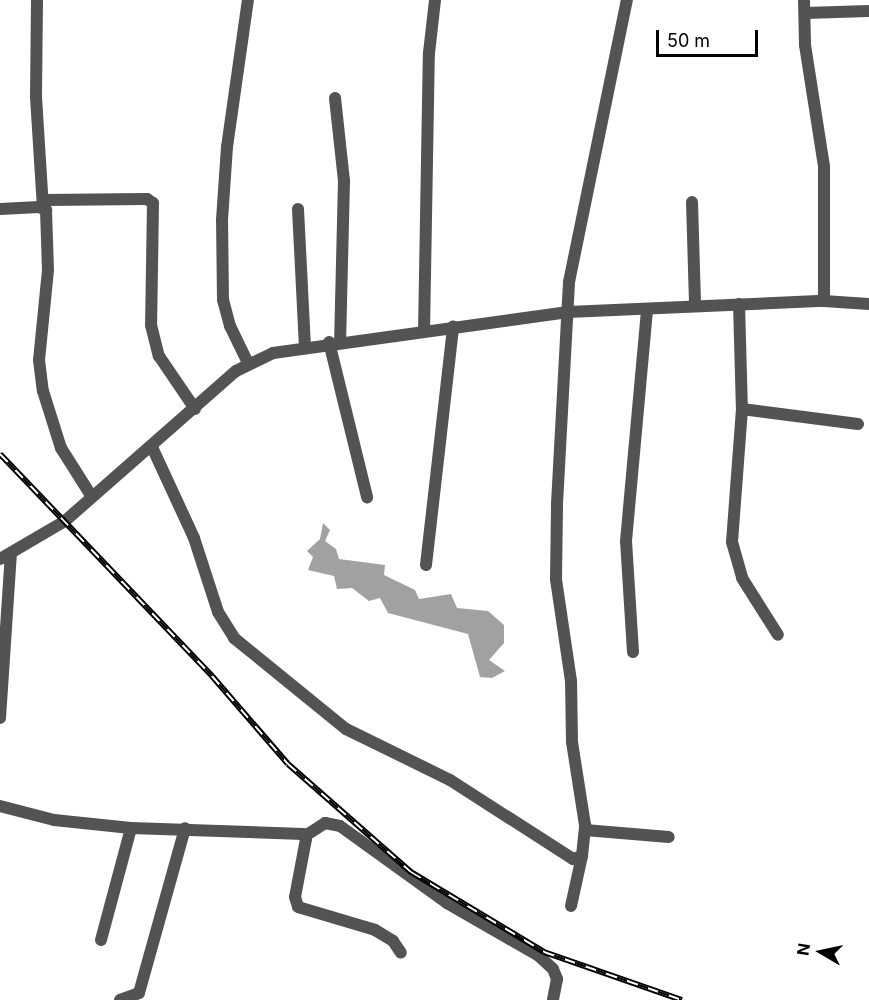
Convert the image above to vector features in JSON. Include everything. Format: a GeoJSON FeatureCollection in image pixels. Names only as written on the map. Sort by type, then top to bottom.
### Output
{"type":"FeatureCollection","features":[{"type":"Feature","properties":{"kind":"street"},"geometry":{"type":"LineString","coordinates":[[37,0],[36,97],[48,270],[39,360],[43,391],[61,448],[92,496]]}},
{"type":"Feature","properties":{"kind":"street"},"geometry":{"type":"LineString","coordinates":[[248,0],[227,147],[222,220],[223,300],[230,326],[248,363]]}},
{"type":"Feature","properties":{"kind":"street"},"geometry":{"type":"LineString","coordinates":[[424,332],[429,53],[435,0]]}},
{"type":"Feature","properties":{"kind":"street"},"geometry":{"type":"LineString","coordinates":[[571,906],[585,830],[572,742],[568,661],[556,579],[568,312],[572,266],[627,0]]}},
{"type":"Feature","properties":{"kind":"street"},"geometry":{"type":"LineString","coordinates":[[824,301],[824,167],[807,65],[805,6],[869,11]]}},
{"type":"Feature","properties":{"kind":"street"},"geometry":{"type":"LineString","coordinates":[[335,98],[344,181],[334,342],[367,498]]}},
{"type":"Feature","properties":{"kind":"street"},"geometry":{"type":"LineString","coordinates":[[0,209],[43,204],[147,199],[153,203],[151,325],[159,356],[195,409]]}},
{"type":"Feature","properties":{"kind":"street"},"geometry":{"type":"LineString","coordinates":[[692,202],[695,306]]}},
{"type":"Feature","properties":{"kind":"street"},"geometry":{"type":"LineString","coordinates":[[298,209],[305,346]]}},
{"type":"Feature","properties":{"kind":"street"},"geometry":{"type":"LineString","coordinates":[[0,718],[6,557],[65,521],[248,363],[305,346],[568,312],[824,301],[869,304]]}},
{"type":"Feature","properties":{"kind":"street"},"geometry":{"type":"LineString","coordinates":[[739,304],[742,409],[732,543],[742,578],[778,635]]}},
{"type":"Feature","properties":{"kind":"street"},"geometry":{"type":"LineString","coordinates":[[633,652],[626,541],[647,310]]}},
{"type":"Feature","properties":{"kind":"street"},"geometry":{"type":"LineString","coordinates":[[426,565],[453,327]]}},
{"type":"Feature","properties":{"kind":"street"},"geometry":{"type":"LineString","coordinates":[[742,409],[858,424]]}},
{"type":"Feature","properties":{"kind":"street"},"geometry":{"type":"LineString","coordinates":[[152,447],[194,538],[218,612],[234,638],[346,729],[450,780],[573,859],[582,856]]}},
{"type":"Feature","properties":{"kind":"street"},"geometry":{"type":"LineString","coordinates":[[0,806],[54,820],[130,828],[185,828],[305,836],[325,823],[340,826],[447,903],[539,956],[553,969],[557,979],[553,1000]]}},
{"type":"Feature","properties":{"kind":"street"},"geometry":{"type":"LineString","coordinates":[[101,940],[130,828]]}},
{"type":"Feature","properties":{"kind":"street"},"geometry":{"type":"LineString","coordinates":[[120,1000],[140,993],[185,828]]}},
{"type":"Feature","properties":{"kind":"street"},"geometry":{"type":"LineString","coordinates":[[585,830],[669,837]]}},
{"type":"Feature","properties":{"kind":"street"},"geometry":{"type":"LineString","coordinates":[[305,836],[295,890],[298,907],[375,930],[393,941],[401,953]]}},
{"type":"Feature","properties":{"kind":"shaded area"},"geometry":{"type":"Polygon","coordinates":[[[323,523],[330,530],[325,541],[336,549],[339,559],[385,565],[384,575],[415,590],[419,599],[451,594],[457,608],[488,611],[504,625],[504,643],[489,660],[505,671],[492,678],[480,677],[468,634],[388,613],[380,598],[369,601],[352,588],[337,589],[334,576],[308,570],[313,557],[307,551],[320,539],[323,523]]]}},
{"type":"Feature","properties":{"kind":"railway"},"geometry":{"type":"LineString","coordinates":[[0,454],[212,676],[288,764],[411,872],[544,952],[682,1000]]}}]}
